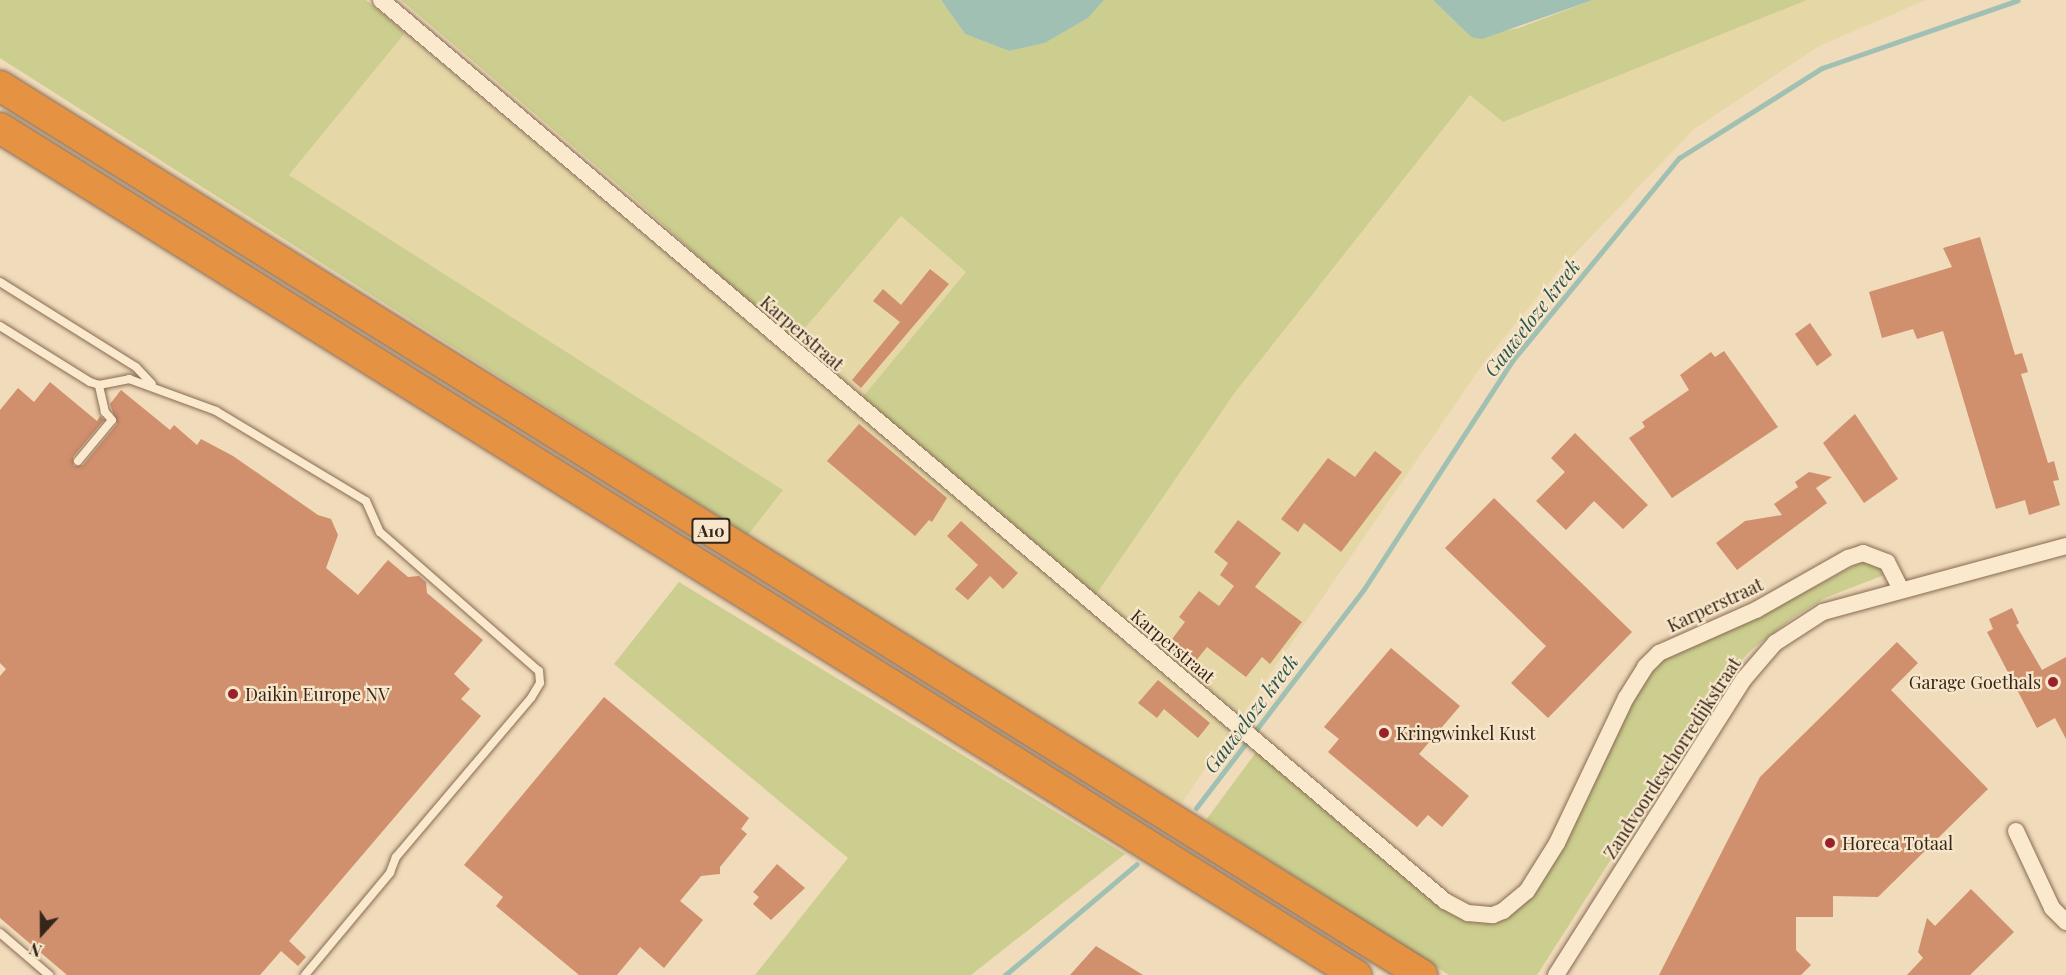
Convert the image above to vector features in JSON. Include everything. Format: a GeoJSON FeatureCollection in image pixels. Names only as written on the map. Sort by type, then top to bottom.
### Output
{"type":"FeatureCollection","features":[{"type":"Feature","properties":{"kind":"highway","name":"A10"},"geometry":{"type":"LineString","coordinates":[[0,86],[1422,975]]}},
{"type":"Feature","properties":{"kind":"highway","name":"A10"},"geometry":{"type":"LineString","coordinates":[[0,128],[1356,975]]}},
{"type":"Feature","properties":{"kind":"street","name":"Karperstraat"},"geometry":{"type":"LineString","coordinates":[[381,0],[1445,901],[1468,913],[1493,915],[1514,904],[1545,862],[1626,698],[1645,667],[1659,654],[1756,610],[1848,558],[1863,553],[1887,561],[1900,588]]}},
{"type":"Feature","properties":{"kind":"street","name":"Zandvoordeschorredijkstraat"},"geometry":{"type":"LineString","coordinates":[[1556,975],[1744,679],[1775,643],[1823,612],[1900,588],[2066,546]]}},
{"type":"Feature","properties":{"kind":"street"},"geometry":{"type":"LineString","coordinates":[[2016,831],[2052,908],[2066,922]]}},
{"type":"Feature","properties":{"kind":"lane"},"geometry":{"type":"LineString","coordinates":[[0,282],[136,367],[152,385]]}},
{"type":"Feature","properties":{"kind":"lane"},"geometry":{"type":"LineString","coordinates":[[0,326],[99,385],[129,379],[152,385],[216,411],[366,501],[380,532],[539,670],[540,683],[531,698],[396,856],[390,873],[304,975]]}},
{"type":"Feature","properties":{"kind":"lane"},"geometry":{"type":"LineString","coordinates":[[78,461],[112,420],[105,412],[99,385]]}},
{"type":"Feature","properties":{"kind":"lane"},"geometry":{"type":"LineString","coordinates":[[0,933],[49,975]]}},
{"type":"Feature","properties":{"kind":"shaded area"},"geometry":{"type":"Polygon","coordinates":[[[941,0],[1104,0],[1088,18],[1045,43],[1009,51],[965,34],[941,0]]]}},
{"type":"Feature","properties":{"kind":"shaded area"},"geometry":{"type":"Polygon","coordinates":[[[1433,0],[1593,0],[1482,39],[1471,37],[1433,0]]]}},
{"type":"Feature","properties":{"kind":"shaded area"},"geometry":{"type":"Polygon","coordinates":[[[1807,0],[1926,0],[1819,46],[1694,129],[1560,269],[1482,365],[1240,718],[1095,596],[1236,391],[1470,95],[1503,122],[1807,0]]]}},
{"type":"Feature","properties":{"kind":"shaded area"},"geometry":{"type":"Polygon","coordinates":[[[405,33],[1231,731],[1181,804],[748,535],[783,490],[289,175],[405,33]]]}},
{"type":"Feature","properties":{"kind":"shaded area"},"geometry":{"type":"Polygon","coordinates":[[[901,216],[966,272],[861,399],[793,342],[901,216]]]}},
{"type":"Feature","properties":{"kind":"green space"},"geometry":{"type":"Polygon","coordinates":[[[0,0],[366,0],[405,33],[289,175],[783,490],[748,535],[0,58],[0,0]]]}},
{"type":"Feature","properties":{"kind":"green space"},"geometry":{"type":"Polygon","coordinates":[[[401,0],[941,0],[965,34],[1009,51],[1045,43],[1088,18],[1104,0],[1433,0],[1471,37],[1519,28],[1593,0],[1807,0],[1503,122],[1470,95],[1236,391],[1095,596],[861,399],[966,272],[901,216],[793,342],[635,199],[401,0]]]}},
{"type":"Feature","properties":{"kind":"green space"},"geometry":{"type":"Polygon","coordinates":[[[1863,561],[1880,565],[1884,575],[1825,598],[1794,617],[1750,651],[1731,672],[1537,975],[1449,975],[1206,820],[1257,751],[1445,910],[1473,923],[1502,919],[1648,676],[1665,658],[1762,615],[1863,561]]]}},
{"type":"Feature","properties":{"kind":"green space"},"geometry":{"type":"Polygon","coordinates":[[[679,582],[1125,854],[971,975],[755,975],[848,858],[614,664],[679,582]]]}},
{"type":"Feature","properties":{"kind":"building"},"geometry":{"type":"Polygon","coordinates":[[[1980,237],[2015,355],[2022,353],[2028,372],[2021,374],[2048,463],[2054,461],[2059,480],[2053,481],[2060,505],[2029,515],[2025,500],[1996,509],[1943,331],[1917,339],[1913,329],[1882,338],[1869,292],[1952,267],[1943,248],[1980,237]]]}},
{"type":"Feature","properties":{"kind":"building"},"geometry":{"type":"Polygon","coordinates":[[[930,269],[949,284],[861,388],[852,380],[900,322],[873,301],[883,289],[901,305],[930,269]]]}},
{"type":"Feature","properties":{"kind":"building"},"geometry":{"type":"Polygon","coordinates":[[[1810,323],[1832,355],[1817,366],[1795,334],[1810,323]]]}},
{"type":"Feature","properties":{"kind":"building"},"geometry":{"type":"Polygon","coordinates":[[[1724,351],[1778,427],[1672,498],[1629,438],[1645,427],[1642,422],[1689,390],[1680,375],[1711,352],[1715,357],[1724,351]]]}},
{"type":"Feature","properties":{"kind":"building","name":"Daikin Europe NV"},"geometry":{"type":"Polygon","coordinates":[[[50,382],[97,421],[100,416],[104,420],[73,457],[74,466],[83,465],[117,424],[110,404],[121,390],[170,430],[174,425],[197,445],[201,439],[233,456],[318,515],[331,519],[338,535],[326,568],[358,595],[388,560],[408,577],[419,576],[426,582],[427,593],[483,640],[454,674],[470,689],[461,699],[481,716],[289,941],[306,957],[298,966],[281,951],[260,975],[67,975],[0,918],[0,676],[6,669],[0,663],[0,410],[18,388],[34,402],[50,382]]]}},
{"type":"Feature","properties":{"kind":"building"},"geometry":{"type":"Polygon","coordinates":[[[1855,414],[1898,479],[1864,503],[1823,443],[1855,414]]]}},
{"type":"Feature","properties":{"kind":"building"},"geometry":{"type":"Polygon","coordinates":[[[859,424],[947,498],[932,522],[929,520],[915,536],[827,461],[859,424]]]}},
{"type":"Feature","properties":{"kind":"building"},"geometry":{"type":"Polygon","coordinates":[[[1575,433],[1648,505],[1623,529],[1594,501],[1566,530],[1536,501],[1565,472],[1551,458],[1575,433]]]}},
{"type":"Feature","properties":{"kind":"building"},"geometry":{"type":"Polygon","coordinates":[[[1375,451],[1402,472],[1341,552],[1304,523],[1298,532],[1281,519],[1328,458],[1355,477],[1375,451]]]}},
{"type":"Feature","properties":{"kind":"building"},"geometry":{"type":"Polygon","coordinates":[[[1809,472],[1832,477],[1816,488],[1827,503],[1737,570],[1716,543],[1745,521],[1782,515],[1774,504],[1798,487],[1795,482],[1809,472]]]}},
{"type":"Feature","properties":{"kind":"building"},"geometry":{"type":"Polygon","coordinates":[[[1494,498],[1632,632],[1548,718],[1511,683],[1546,646],[1445,548],[1494,498]]]}},
{"type":"Feature","properties":{"kind":"building"},"geometry":{"type":"Polygon","coordinates":[[[1238,520],[1281,553],[1255,587],[1302,622],[1270,664],[1262,657],[1246,677],[1207,647],[1191,667],[1166,647],[1185,622],[1179,617],[1199,591],[1219,606],[1234,586],[1220,575],[1228,563],[1214,552],[1238,520]]]}},
{"type":"Feature","properties":{"kind":"building"},"geometry":{"type":"Polygon","coordinates":[[[961,521],[1018,573],[1003,589],[990,576],[968,600],[955,589],[978,565],[947,536],[961,521]]]}},
{"type":"Feature","properties":{"kind":"building"},"geometry":{"type":"Polygon","coordinates":[[[2012,608],[2019,623],[2016,625],[2042,670],[2066,657],[2066,739],[2055,718],[2037,728],[1987,632],[1993,629],[1989,619],[2012,608]]]}},
{"type":"Feature","properties":{"kind":"building","name":"Horeca Totaal"},"geometry":{"type":"Polygon","coordinates":[[[1897,642],[1918,663],[1891,690],[1988,789],[1878,897],[1833,896],[1833,917],[1796,917],[1796,950],[1811,965],[1801,975],[1659,975],[1760,777],[1897,642]]]}},
{"type":"Feature","properties":{"kind":"building","name":"Kringwinkel Kust"},"geometry":{"type":"Polygon","coordinates":[[[1391,648],[1460,706],[1419,754],[1469,796],[1442,827],[1428,815],[1417,827],[1328,752],[1339,739],[1324,727],[1391,648]]]}},
{"type":"Feature","properties":{"kind":"building"},"geometry":{"type":"Polygon","coordinates":[[[1158,680],[1210,723],[1198,738],[1164,709],[1157,718],[1138,703],[1158,680]]]}},
{"type":"Feature","properties":{"kind":"building"},"geometry":{"type":"Polygon","coordinates":[[[604,697],[749,818],[741,829],[747,834],[720,867],[720,874],[701,876],[680,901],[703,920],[664,968],[640,947],[617,975],[579,975],[496,906],[503,897],[464,865],[604,697]]]}},
{"type":"Feature","properties":{"kind":"building"},"geometry":{"type":"Polygon","coordinates":[[[777,864],[805,888],[771,920],[753,904],[759,897],[753,892],[777,864]]]}},
{"type":"Feature","properties":{"kind":"building"},"geometry":{"type":"Polygon","coordinates":[[[1971,889],[2014,932],[1970,975],[1907,975],[1923,958],[1918,952],[1927,918],[1935,926],[1971,889]]]}},
{"type":"Feature","properties":{"kind":"building"},"geometry":{"type":"Polygon","coordinates":[[[1096,946],[1143,975],[1070,975],[1096,946]]]}},
{"type":"Feature","properties":{"kind":"waterway","name":"Gauweloze kreek"},"geometry":{"type":"LineString","coordinates":[[1196,808],[1364,589],[1512,361],[1679,158],[1822,68],[2018,0]]}},
{"type":"Feature","properties":{"kind":"waterway","name":"Gauweloze kreek"},"geometry":{"type":"LineString","coordinates":[[1005,975],[1137,864]]}},
{"type":"Feature","properties":{"kind":"place","name":"Garage Goethals"},"geometry":{"type":"Point","coordinates":[2053,682]}},
{"type":"Feature","properties":{"kind":"place","name":"Daikin Europe NV"},"geometry":{"type":"Point","coordinates":[233,694]}},
{"type":"Feature","properties":{"kind":"place","name":"Kringwinkel Kust"},"geometry":{"type":"Point","coordinates":[1384,733]}},
{"type":"Feature","properties":{"kind":"place","name":"Horeca Totaal"},"geometry":{"type":"Point","coordinates":[1830,843]}}]}
